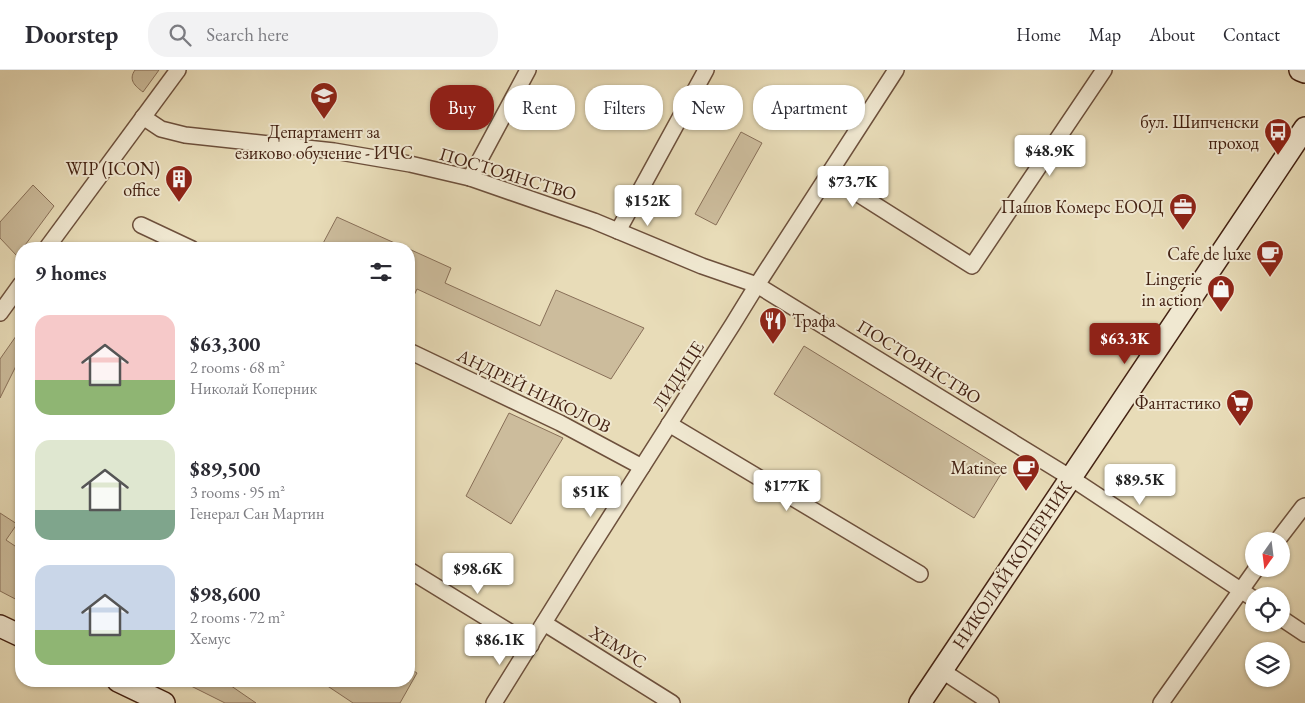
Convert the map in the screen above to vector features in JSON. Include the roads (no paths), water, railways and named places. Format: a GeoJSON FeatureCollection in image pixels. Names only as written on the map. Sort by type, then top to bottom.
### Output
{"type":"FeatureCollection","features":[{"type":"Feature","properties":{"kind":"street"},"geometry":{"type":"LineString","coordinates":[[51,242],[178,70]]}},
{"type":"Feature","properties":{"kind":"street"},"geometry":{"type":"LineString","coordinates":[[470,178],[528,70]]}},
{"type":"Feature","properties":{"kind":"street"},"geometry":{"type":"LineString","coordinates":[[618,231],[706,70]]}},
{"type":"Feature","properties":{"kind":"street","name":"ЛИДИЦЕ"},"geometry":{"type":"LineString","coordinates":[[494,703],[757,285],[896,70]]}},
{"type":"Feature","properties":{"kind":"street"},"geometry":{"type":"LineString","coordinates":[[828,175],[972,266],[1104,70]]}},
{"type":"Feature","properties":{"kind":"street"},"geometry":{"type":"LineString","coordinates":[[1300,70],[1305,72]]}},
{"type":"Feature","properties":{"kind":"street","name":"ПОСТОЯНСТВО"},"geometry":{"type":"LineString","coordinates":[[143,117],[161,129],[185,135],[334,151],[410,164],[470,178],[519,194],[618,231],[702,266],[757,285],[1071,478],[1245,593]]}},
{"type":"Feature","properties":{"kind":"street","name":"НИКОЛАЙ КОПЕРНИК"},"geometry":{"type":"LineString","coordinates":[[920,703],[1305,128]]}},
{"type":"Feature","properties":{"kind":"street"},"geometry":{"type":"LineString","coordinates":[[141,224],[178,242]]}},
{"type":"Feature","properties":{"kind":"street"},"geometry":{"type":"LineString","coordinates":[[0,313],[15,292]]}},
{"type":"Feature","properties":{"kind":"street","name":"АНДРЕЙ НИКОЛОВ"},"geometry":{"type":"LineString","coordinates":[[415,354],[560,423],[642,467]]}},
{"type":"Feature","properties":{"kind":"street"},"geometry":{"type":"LineString","coordinates":[[669,424],[920,574]]}},
{"type":"Feature","properties":{"kind":"street"},"geometry":{"type":"LineString","coordinates":[[1284,532],[1305,506]]}},
{"type":"Feature","properties":{"kind":"street"},"geometry":{"type":"LineString","coordinates":[[415,574],[531,644]]}},
{"type":"Feature","properties":{"kind":"street"},"geometry":{"type":"LineString","coordinates":[[1161,703],[1250,578]]}},
{"type":"Feature","properties":{"kind":"street","name":"ХЕМУС"},"geometry":{"type":"LineString","coordinates":[[544,623],[672,703]]}},
{"type":"Feature","properties":{"kind":"street"},"geometry":{"type":"LineString","coordinates":[[1290,624],[1305,634]]}},
{"type":"Feature","properties":{"kind":"street"},"geometry":{"type":"LineString","coordinates":[[0,626],[15,633]]}},
{"type":"Feature","properties":{"kind":"street"},"geometry":{"type":"LineString","coordinates":[[941,670],[991,703]]}},
{"type":"Feature","properties":{"kind":"street"},"geometry":{"type":"LineString","coordinates":[[131,687],[164,703]]}},
{"type":"Feature","properties":{"kind":"place","name":"Департамент за езиково обучение - ИЧС"},"geometry":{"type":"Point","coordinates":[324,120]}},
{"type":"Feature","properties":{"kind":"place","name":"бул. Шипченски проход"},"geometry":{"type":"Point","coordinates":[1278,156]}},
{"type":"Feature","properties":{"kind":"place","name":"WIP (ICON) office"},"geometry":{"type":"Point","coordinates":[179,203]}},
{"type":"Feature","properties":{"kind":"place","name":"Пашов Комерс ЕООД"},"geometry":{"type":"Point","coordinates":[1183,231]}},
{"type":"Feature","properties":{"kind":"place","name":"Cafe de luxe"},"geometry":{"type":"Point","coordinates":[1270,278]}},
{"type":"Feature","properties":{"kind":"place","name":"Lingerie in action"},"geometry":{"type":"Point","coordinates":[1221,313]}},
{"type":"Feature","properties":{"kind":"place","name":"Трафа"},"geometry":{"type":"Point","coordinates":[773,345]}},
{"type":"Feature","properties":{"kind":"place","name":"Фантастико"},"geometry":{"type":"Point","coordinates":[1240,427]}},
{"type":"Feature","properties":{"kind":"place","name":"Matinee"},"geometry":{"type":"Point","coordinates":[1026,492]}}]}
